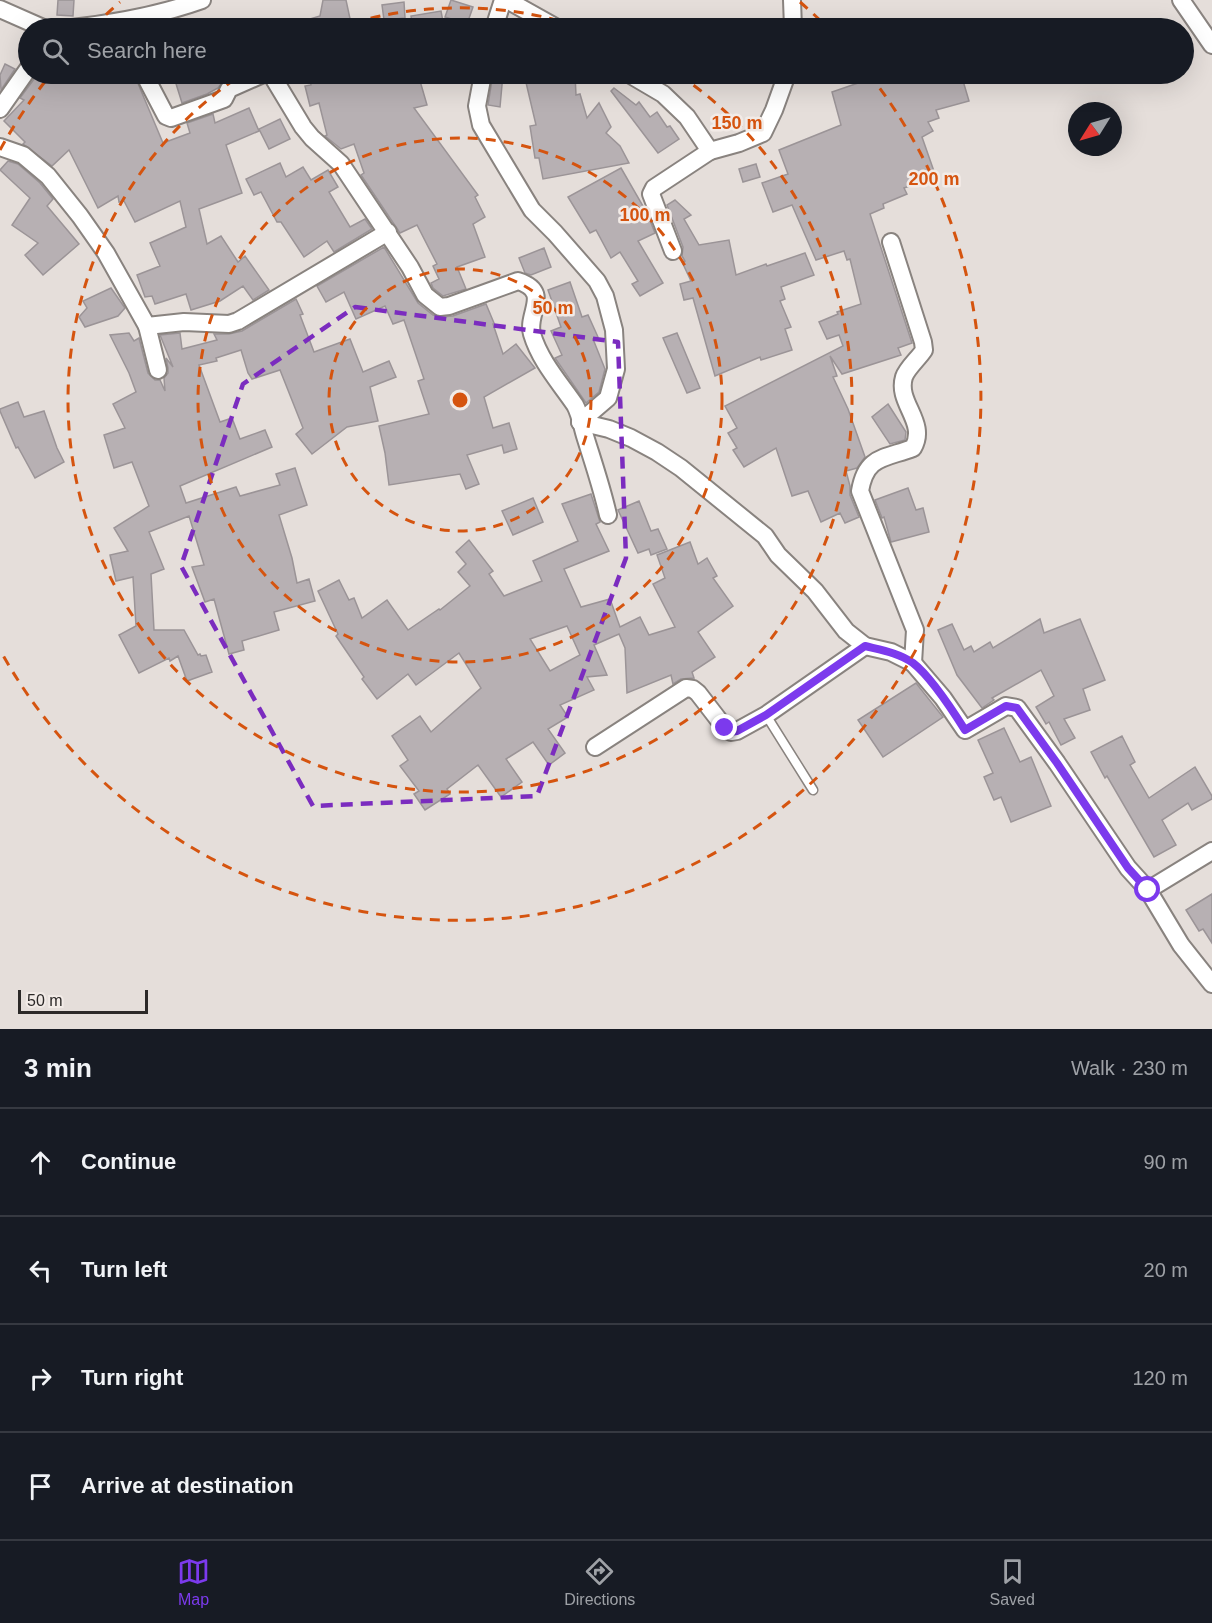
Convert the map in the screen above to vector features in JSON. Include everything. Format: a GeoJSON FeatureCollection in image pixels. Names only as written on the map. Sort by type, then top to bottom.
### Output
{"type":"FeatureCollection","features":[{"type":"Feature","properties":{"kind":"street"},"geometry":{"type":"LineString","coordinates":[[147,18],[202,0]]}},
{"type":"Feature","properties":{"kind":"street"},"geometry":{"type":"LineString","coordinates":[[498,18],[505,0],[538,18]]}},
{"type":"Feature","properties":{"kind":"street"},"geometry":{"type":"LineString","coordinates":[[792,0],[793,18]]}},
{"type":"Feature","properties":{"kind":"street"},"geometry":{"type":"LineString","coordinates":[[1181,0],[1193,18]]}},
{"type":"Feature","properties":{"kind":"street"},"geometry":{"type":"LineString","coordinates":[[0,9],[20,18]]}},
{"type":"Feature","properties":{"kind":"street"},"geometry":{"type":"LineString","coordinates":[[1194,19],[1212,45]]}},
{"type":"Feature","properties":{"kind":"street"},"geometry":{"type":"LineString","coordinates":[[0,109],[18,83]]}},
{"type":"Feature","properties":{"kind":"street"},"geometry":{"type":"LineString","coordinates":[[149,84],[166,116],[171,118],[224,99],[229,89],[240,84]]}},
{"type":"Feature","properties":{"kind":"street"},"geometry":{"type":"LineString","coordinates":[[277,84],[303,127],[341,164],[388,232],[425,295],[440,307],[449,306],[518,281],[528,284],[535,294],[537,305],[531,324],[532,335],[556,380],[576,407],[596,465],[608,515]]}},
{"type":"Feature","properties":{"kind":"street"},"geometry":{"type":"LineString","coordinates":[[481,84],[477,106],[481,125],[532,210],[597,281],[606,296],[614,330],[616,369],[608,398],[580,422]]}},
{"type":"Feature","properties":{"kind":"street"},"geometry":{"type":"LineString","coordinates":[[646,84],[663,94],[687,117],[710,151]]}},
{"type":"Feature","properties":{"kind":"street"},"geometry":{"type":"LineString","coordinates":[[673,251],[651,194],[654,188],[710,151],[763,133],[784,84]]}},
{"type":"Feature","properties":{"kind":"street"},"geometry":{"type":"LineString","coordinates":[[0,147],[23,155],[48,177],[80,216],[106,253],[147,326],[158,370]]}},
{"type":"Feature","properties":{"kind":"street"},"geometry":{"type":"LineString","coordinates":[[147,326],[184,322],[228,324],[238,321],[388,232]]}},
{"type":"Feature","properties":{"kind":"street"},"geometry":{"type":"LineString","coordinates":[[891,242],[923,342],[924,350],[905,375],[903,390],[918,431],[917,440],[913,448],[872,463],[863,474],[860,491],[915,630],[913,663]]}},
{"type":"Feature","properties":{"kind":"street"},"geometry":{"type":"LineString","coordinates":[[580,422],[609,429],[631,438],[681,468],[765,536],[778,555],[815,591],[846,631],[865,646],[891,652],[913,663],[944,698],[965,730],[1006,706],[1017,708],[1128,868],[1148,890],[1181,945],[1212,984]]}},
{"type":"Feature","properties":{"kind":"street"},"geometry":{"type":"LineString","coordinates":[[595,747],[686,687],[698,693],[730,732],[737,731],[766,715],[865,646]]}},
{"type":"Feature","properties":{"kind":"street"},"geometry":{"type":"LineString","coordinates":[[1148,890],[1212,851]]}},
{"type":"Feature","properties":{"kind":"lane"},"geometry":{"type":"LineString","coordinates":[[766,715],[813,790]]}},
{"type":"Feature","properties":{"kind":"highlighted area"},"geometry":{"type":"Polygon","coordinates":[[[355,307],[618,342],[626,558],[537,796],[313,806],[181,566],[243,384],[355,307]]]}},
{"type":"Feature","properties":{"kind":"building"},"geometry":{"type":"Polygon","coordinates":[[[58,0],[74,0],[73,16],[57,15],[58,0]]]}},
{"type":"Feature","properties":{"kind":"building"},"geometry":{"type":"Polygon","coordinates":[[[323,0],[346,0],[350,18],[313,18],[320,16],[323,0]]]}},
{"type":"Feature","properties":{"kind":"building"},"geometry":{"type":"Polygon","coordinates":[[[451,0],[473,7],[469,18],[445,17],[451,0]]]}},
{"type":"Feature","properties":{"kind":"building"},"geometry":{"type":"Polygon","coordinates":[[[404,2],[405,18],[384,18],[382,5],[404,2]]]}},
{"type":"Feature","properties":{"kind":"building"},"geometry":{"type":"Polygon","coordinates":[[[441,11],[442,18],[411,18],[411,16],[441,11]]]}},
{"type":"Feature","properties":{"kind":"building"},"geometry":{"type":"Polygon","coordinates":[[[5,64],[15,69],[1,90],[0,75],[5,64]]]}},
{"type":"Feature","properties":{"kind":"building"},"geometry":{"type":"Polygon","coordinates":[[[30,84],[138,84],[163,143],[190,133],[187,123],[213,114],[215,123],[249,108],[259,131],[226,145],[242,193],[199,209],[207,244],[221,236],[238,262],[245,256],[269,290],[253,300],[243,286],[220,301],[191,310],[186,294],[155,304],[152,296],[145,297],[137,275],[160,266],[150,243],[186,227],[180,201],[135,222],[124,201],[119,202],[118,196],[98,208],[69,150],[52,166],[23,144],[25,142],[4,121],[24,100],[20,98],[30,84]]]}},
{"type":"Feature","properties":{"kind":"building"},"geometry":{"type":"Polygon","coordinates":[[[176,84],[221,84],[207,94],[182,103],[176,84]]]}},
{"type":"Feature","properties":{"kind":"building"},"geometry":{"type":"Polygon","coordinates":[[[421,84],[427,105],[414,108],[478,195],[475,197],[485,217],[473,224],[485,257],[457,267],[466,289],[443,296],[433,288],[431,283],[439,279],[433,266],[437,264],[417,225],[400,233],[361,175],[364,173],[354,144],[341,149],[325,136],[327,135],[319,103],[310,106],[305,86],[421,84]]]}},
{"type":"Feature","properties":{"kind":"building"},"geometry":{"type":"Polygon","coordinates":[[[491,84],[502,84],[500,107],[488,105],[491,84]]]}},
{"type":"Feature","properties":{"kind":"building"},"geometry":{"type":"Polygon","coordinates":[[[526,84],[575,84],[576,95],[580,94],[587,118],[599,103],[611,127],[606,133],[620,146],[629,163],[543,179],[539,158],[535,158],[530,126],[536,125],[526,84]]]}},
{"type":"Feature","properties":{"kind":"building"},"geometry":{"type":"Polygon","coordinates":[[[855,84],[964,84],[969,101],[936,110],[939,118],[928,122],[933,131],[922,137],[936,177],[904,188],[907,194],[883,204],[884,208],[870,214],[912,343],[898,348],[901,355],[842,374],[830,356],[837,376],[833,377],[848,409],[865,457],[857,468],[846,471],[850,495],[859,517],[845,523],[840,513],[821,522],[808,491],[792,496],[776,448],[744,467],[733,450],[737,448],[728,433],[737,428],[725,406],[843,346],[839,335],[827,339],[819,322],[838,314],[837,312],[861,304],[850,259],[847,260],[844,251],[816,260],[792,205],[773,212],[762,183],[788,174],[779,150],[841,125],[832,92],[855,84]]]}},
{"type":"Feature","properties":{"kind":"building"},"geometry":{"type":"Polygon","coordinates":[[[614,88],[636,105],[639,102],[650,117],[657,112],[679,139],[658,153],[611,91],[614,88]]]}},
{"type":"Feature","properties":{"kind":"building"},"geometry":{"type":"Polygon","coordinates":[[[280,119],[290,139],[269,149],[259,129],[280,119]]]}},
{"type":"Feature","properties":{"kind":"building"},"geometry":{"type":"Polygon","coordinates":[[[8,161],[18,164],[40,183],[53,199],[47,206],[79,244],[43,275],[25,255],[38,243],[12,225],[30,198],[0,170],[8,161]]]}},
{"type":"Feature","properties":{"kind":"building"},"geometry":{"type":"Polygon","coordinates":[[[280,163],[286,177],[303,167],[311,180],[328,170],[338,187],[329,192],[350,227],[365,219],[372,229],[334,252],[327,241],[304,257],[281,222],[277,222],[261,192],[254,195],[246,179],[280,163]]]}},
{"type":"Feature","properties":{"kind":"building"},"geometry":{"type":"Polygon","coordinates":[[[756,164],[760,177],[743,182],[739,169],[756,164]]]}},
{"type":"Feature","properties":{"kind":"building"},"geometry":{"type":"Polygon","coordinates":[[[621,168],[647,213],[655,233],[638,241],[663,283],[640,296],[632,284],[638,281],[620,252],[611,258],[596,230],[590,233],[568,197],[621,168]]]}},
{"type":"Feature","properties":{"kind":"building"},"geometry":{"type":"Polygon","coordinates":[[[675,200],[691,215],[684,219],[699,245],[729,240],[736,275],[805,253],[814,275],[781,287],[785,299],[780,301],[791,327],[785,329],[792,350],[761,360],[760,357],[715,376],[693,298],[684,300],[680,284],[691,281],[682,262],[685,261],[682,256],[683,247],[667,205],[675,200]]]}},
{"type":"Feature","properties":{"kind":"building"},"geometry":{"type":"Polygon","coordinates":[[[384,247],[418,303],[433,315],[441,317],[453,316],[486,304],[503,354],[516,344],[535,368],[484,397],[493,428],[509,423],[517,449],[504,453],[502,445],[467,455],[479,484],[466,489],[460,474],[389,485],[379,426],[429,414],[418,381],[424,379],[404,320],[393,324],[385,306],[356,319],[344,292],[326,302],[317,286],[384,247]]]}},
{"type":"Feature","properties":{"kind":"building"},"geometry":{"type":"Polygon","coordinates":[[[544,248],[551,267],[531,275],[525,273],[519,258],[544,248]]]}},
{"type":"Feature","properties":{"kind":"building"},"geometry":{"type":"Polygon","coordinates":[[[570,282],[582,317],[588,315],[598,337],[593,339],[605,369],[599,392],[586,403],[555,358],[562,355],[551,331],[561,327],[548,290],[570,282]]]}},
{"type":"Feature","properties":{"kind":"building"},"geometry":{"type":"Polygon","coordinates":[[[111,288],[125,308],[118,316],[85,327],[79,317],[87,308],[83,301],[111,288]]]}},
{"type":"Feature","properties":{"kind":"building"},"geometry":{"type":"Polygon","coordinates":[[[296,299],[303,314],[300,315],[314,352],[350,339],[363,372],[389,361],[396,377],[370,387],[378,421],[347,427],[312,454],[296,434],[303,428],[280,370],[252,379],[241,350],[216,358],[217,361],[199,365],[220,422],[232,418],[240,439],[265,430],[272,447],[180,486],[186,503],[236,487],[240,496],[280,485],[276,474],[295,468],[307,505],[279,515],[297,583],[309,579],[315,601],[274,612],[279,630],[242,641],[244,650],[229,654],[214,599],[205,602],[192,567],[204,565],[189,516],[149,532],[164,569],[151,574],[154,630],[184,630],[198,655],[206,655],[212,672],[187,681],[178,656],[139,673],[119,635],[136,626],[133,577],[116,581],[110,555],[128,551],[114,528],[149,506],[132,462],[114,468],[104,435],[125,428],[113,404],[136,392],[110,335],[129,333],[134,341],[139,338],[148,373],[155,380],[160,380],[165,391],[164,378],[168,373],[166,358],[173,367],[160,335],[180,333],[182,349],[217,340],[214,334],[242,331],[296,299]]]}},
{"type":"Feature","properties":{"kind":"building"},"geometry":{"type":"Polygon","coordinates":[[[677,333],[700,388],[687,393],[663,338],[677,333]]]}},
{"type":"Feature","properties":{"kind":"building"},"geometry":{"type":"Polygon","coordinates":[[[18,402],[24,417],[44,411],[64,462],[35,478],[18,447],[16,448],[0,411],[18,402]]]}},
{"type":"Feature","properties":{"kind":"building"},"geometry":{"type":"Polygon","coordinates":[[[888,404],[906,432],[905,440],[890,444],[872,417],[888,404]]]}},
{"type":"Feature","properties":{"kind":"building"},"geometry":{"type":"Polygon","coordinates":[[[908,488],[916,510],[923,508],[929,532],[891,542],[884,517],[882,518],[875,500],[908,488]]]}},
{"type":"Feature","properties":{"kind":"building"},"geometry":{"type":"Polygon","coordinates":[[[591,494],[600,522],[596,524],[609,551],[564,569],[581,607],[610,599],[620,627],[640,617],[649,635],[675,627],[653,584],[665,578],[657,555],[690,542],[698,564],[707,558],[717,576],[713,578],[733,606],[698,632],[715,657],[692,672],[694,678],[681,679],[673,684],[671,675],[627,693],[625,648],[619,634],[594,645],[607,675],[587,677],[594,690],[560,705],[568,717],[548,729],[565,753],[549,765],[533,742],[506,759],[522,782],[501,797],[478,765],[447,789],[450,794],[425,810],[414,794],[419,791],[400,766],[408,760],[392,736],[420,716],[431,732],[481,688],[459,653],[416,685],[408,674],[377,699],[336,636],[338,634],[318,591],[339,580],[349,600],[354,598],[362,618],[387,600],[408,630],[440,610],[470,586],[458,572],[466,564],[456,552],[469,540],[493,571],[489,574],[504,596],[542,581],[533,561],[578,541],[562,504],[591,494]],[[567,626],[530,639],[550,671],[580,655],[567,626]]]}},
{"type":"Feature","properties":{"kind":"building"},"geometry":{"type":"Polygon","coordinates":[[[533,498],[543,522],[513,535],[502,511],[533,498]]]}},
{"type":"Feature","properties":{"kind":"building"},"geometry":{"type":"Polygon","coordinates":[[[639,501],[651,531],[658,529],[667,549],[651,555],[649,549],[638,553],[618,510],[639,501]]]}},
{"type":"Feature","properties":{"kind":"building"},"geometry":{"type":"Polygon","coordinates":[[[1040,619],[1044,633],[1080,619],[1105,680],[1083,689],[1090,710],[1064,719],[1075,738],[1061,745],[1049,722],[1046,724],[1036,707],[1054,696],[1041,670],[992,698],[994,700],[982,708],[957,675],[938,630],[952,624],[964,650],[971,646],[974,652],[990,642],[993,648],[1040,619]]]}},
{"type":"Feature","properties":{"kind":"building"},"geometry":{"type":"Polygon","coordinates":[[[916,683],[943,717],[883,757],[858,720],[916,683]]]}},
{"type":"Feature","properties":{"kind":"building"},"geometry":{"type":"Polygon","coordinates":[[[1004,728],[1020,762],[1031,757],[1051,806],[1011,822],[1001,797],[994,800],[984,777],[993,773],[978,740],[1004,728]]]}},
{"type":"Feature","properties":{"kind":"building"},"geometry":{"type":"Polygon","coordinates":[[[1122,736],[1135,762],[1130,765],[1149,798],[1195,767],[1212,796],[1212,799],[1192,810],[1188,803],[1162,820],[1176,845],[1154,857],[1091,752],[1122,736]]]}},
{"type":"Feature","properties":{"kind":"building"},"geometry":{"type":"Polygon","coordinates":[[[1212,894],[1212,943],[1203,929],[1199,931],[1186,910],[1212,894]]]}},
{"type":"Feature","properties":{"kind":"route"},"geometry":{"type":"LineString","coordinates":[[725,728],[730,732],[737,731],[766,715],[865,646],[891,652],[913,663],[944,698],[965,730],[1006,706],[1017,708],[1128,868],[1148,890]]}}]}
